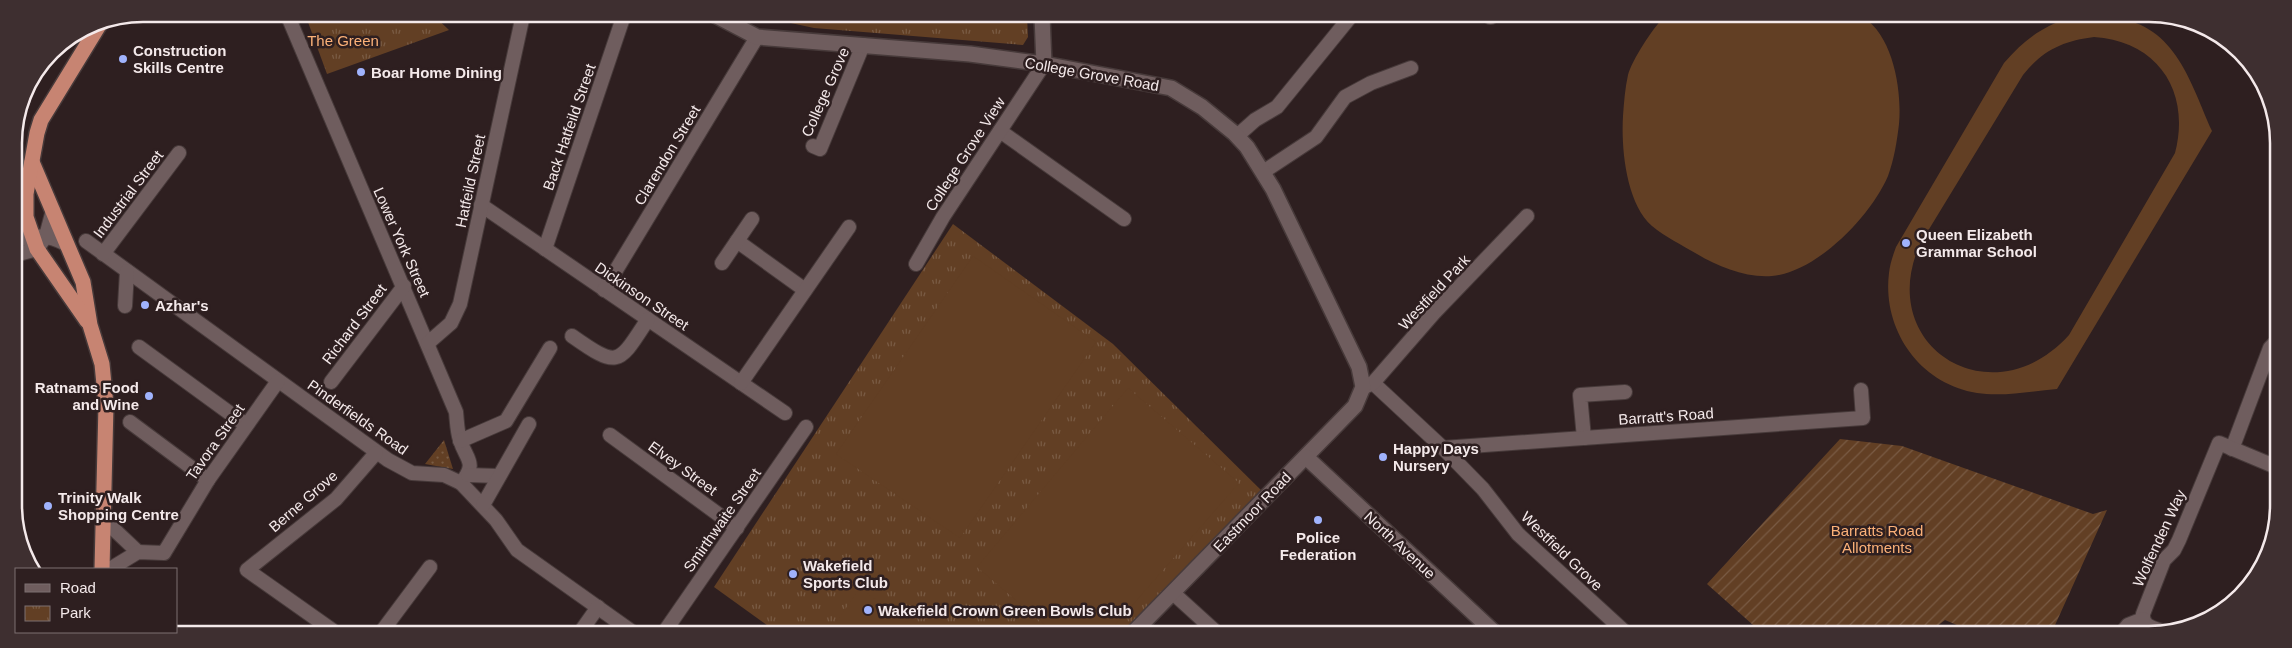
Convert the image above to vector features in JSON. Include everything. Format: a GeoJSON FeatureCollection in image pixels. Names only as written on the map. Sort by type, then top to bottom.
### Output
{"type":"FeatureCollection","features":[{"type":"Feature","properties":{"kind":"highway"},"geometry":{"type":"LineString","coordinates":[[23,205],[41,120],[94,33]]}},
{"type":"Feature","properties":{"kind":"highway"},"geometry":{"type":"LineString","coordinates":[[32,162],[83,282],[90,325],[102,364],[106,405],[102,568]]}},
{"type":"Feature","properties":{"kind":"highway"},"geometry":{"type":"LineString","coordinates":[[23,219],[38,240],[90,325]]}},
{"type":"Feature","properties":{"kind":"street","name":"Lower York Street"},"geometry":{"type":"LineString","coordinates":[[290,22],[456,412],[460,441],[470,458],[470,467],[464,479]]}},
{"type":"Feature","properties":{"kind":"street","name":"Hatfeild Street"},"geometry":{"type":"LineString","coordinates":[[428,343],[451,323],[460,304],[521,22]]}},
{"type":"Feature","properties":{"kind":"street","name":"Back Hatfeild Street"},"geometry":{"type":"LineString","coordinates":[[545,249],[622,22]]}},
{"type":"Feature","properties":{"kind":"street","name":"College Grove Road"},"geometry":{"type":"LineString","coordinates":[[728,22],[757,37],[970,54],[1044,64],[1172,88],[1202,107],[1237,136],[1263,172],[1368,385]]}},
{"type":"Feature","properties":{"kind":"street"},"geometry":{"type":"LineString","coordinates":[[1042,22],[1044,64]]}},
{"type":"Feature","properties":{"kind":"street"},"geometry":{"type":"LineString","coordinates":[[1237,136],[1255,120],[1277,107],[1346,22]]}},
{"type":"Feature","properties":{"kind":"street","name":"Clarendon Street"},"geometry":{"type":"LineString","coordinates":[[604,290],[757,37]]}},
{"type":"Feature","properties":{"kind":"street","name":"College Grove"},"geometry":{"type":"LineString","coordinates":[[813,146],[820,150],[863,45]]}},
{"type":"Feature","properties":{"kind":"street","name":"College Grove View"},"geometry":{"type":"LineString","coordinates":[[916,264],[943,217],[1044,64]]}},
{"type":"Feature","properties":{"kind":"street"},"geometry":{"type":"LineString","coordinates":[[1263,172],[1316,137],[1345,97],[1371,83],[1411,68]]}},
{"type":"Feature","properties":{"kind":"street"},"geometry":{"type":"LineString","coordinates":[[1000,131],[1124,219]]}},
{"type":"Feature","properties":{"kind":"street","name":"Industrial Street"},"geometry":{"type":"LineString","coordinates":[[103,254],[179,154]]}},
{"type":"Feature","properties":{"kind":"street","name":"Dickinson Street"},"geometry":{"type":"LineString","coordinates":[[481,205],[786,413]]}},
{"type":"Feature","properties":{"kind":"street"},"geometry":{"type":"LineString","coordinates":[[23,250],[38,240],[53,210]]}},
{"type":"Feature","properties":{"kind":"street","name":"Westfield Park"},"geometry":{"type":"LineString","coordinates":[[1368,385],[1527,216]]}},
{"type":"Feature","properties":{"kind":"street"},"geometry":{"type":"LineString","coordinates":[[722,263],[752,219]]}},
{"type":"Feature","properties":{"kind":"street"},"geometry":{"type":"LineString","coordinates":[[741,383],[849,227]]}},
{"type":"Feature","properties":{"kind":"street"},"geometry":{"type":"LineString","coordinates":[[23,241],[38,240],[66,244]]}},
{"type":"Feature","properties":{"kind":"street","name":"Pinderfields Road"},"geometry":{"type":"LineString","coordinates":[[86,240],[376,453],[412,472],[464,479],[517,550],[624,626]]}},
{"type":"Feature","properties":{"kind":"street"},"geometry":{"type":"LineString","coordinates":[[737,241],[805,290]]}},
{"type":"Feature","properties":{"kind":"street"},"geometry":{"type":"LineString","coordinates":[[125,306],[126,271]]}},
{"type":"Feature","properties":{"kind":"street","name":"Richard Street"},"geometry":{"type":"LineString","coordinates":[[331,382],[404,286]]}},
{"type":"Feature","properties":{"kind":"street"},"geometry":{"type":"LineString","coordinates":[[572,336],[600,356],[614,358],[626,352],[648,319]]}},
{"type":"Feature","properties":{"kind":"street"},"geometry":{"type":"LineString","coordinates":[[139,347],[246,425]]}},
{"type":"Feature","properties":{"kind":"street"},"geometry":{"type":"LineString","coordinates":[[460,441],[506,421],[550,348]]}},
{"type":"Feature","properties":{"kind":"street"},"geometry":{"type":"LineString","coordinates":[[2270,348],[2232,448],[2270,464]]}},
{"type":"Feature","properties":{"kind":"street","name":"Tavora Street"},"geometry":{"type":"LineString","coordinates":[[138,552],[164,553],[208,480],[278,381]]}},
{"type":"Feature","properties":{"kind":"street","name":"Westfield Grove"},"geometry":{"type":"LineString","coordinates":[[1368,385],[1443,448],[1483,489],[1518,534],[1618,625]]}},
{"type":"Feature","properties":{"kind":"street","name":"Eastmoor Road"},"geometry":{"type":"LineString","coordinates":[[1140,626],[1266,495],[1356,406],[1368,385]]}},
{"type":"Feature","properties":{"kind":"street","name":"Barratt's Road"},"geometry":{"type":"LineString","coordinates":[[1443,448],[1863,418],[1861,390]]}},
{"type":"Feature","properties":{"kind":"street"},"geometry":{"type":"LineString","coordinates":[[1584,438],[1580,395],[1625,392]]}},
{"type":"Feature","properties":{"kind":"street"},"geometry":{"type":"LineString","coordinates":[[130,422],[208,480]]}},
{"type":"Feature","properties":{"kind":"street"},"geometry":{"type":"LineString","coordinates":[[483,505],[529,424]]}},
{"type":"Feature","properties":{"kind":"street","name":"Smirthwaite Street"},"geometry":{"type":"LineString","coordinates":[[669,626],[806,427]]}},
{"type":"Feature","properties":{"kind":"street","name":"Elvey Street"},"geometry":{"type":"LineString","coordinates":[[610,435],[737,528]]}},
{"type":"Feature","properties":{"kind":"street","name":"Wolfenden Way"},"geometry":{"type":"LineString","coordinates":[[2143,619],[2164,560],[2177,545],[2219,443],[2232,448]]}},
{"type":"Feature","properties":{"kind":"street","name":"Berne Grove"},"geometry":{"type":"LineString","coordinates":[[326,626],[248,570],[336,499],[376,453]]}},
{"type":"Feature","properties":{"kind":"street","name":"North Avenue"},"geometry":{"type":"LineString","coordinates":[[1306,457],[1487,625]]}},
{"type":"Feature","properties":{"kind":"street"},"geometry":{"type":"LineString","coordinates":[[464,479],[499,476]]}},
{"type":"Feature","properties":{"kind":"street"},"geometry":{"type":"LineString","coordinates":[[103,519],[138,552],[112,568]]}},
{"type":"Feature","properties":{"kind":"street"},"geometry":{"type":"LineString","coordinates":[[386,626],[430,567]]}},
{"type":"Feature","properties":{"kind":"street"},"geometry":{"type":"LineString","coordinates":[[1173,593],[1209,625]]}},
{"type":"Feature","properties":{"kind":"street"},"geometry":{"type":"LineString","coordinates":[[585,626],[598,607]]}},
{"type":"Feature","properties":{"kind":"street"},"geometry":{"type":"LineString","coordinates":[[2128,625],[2143,619],[2146,625]]}},
{"type":"Feature","properties":{"kind":"green space","name":"The Green"},"geometry":{"type":"Polygon","coordinates":[[[308,22],[440,22],[449,30],[327,74],[308,22]]]}},
{"type":"Feature","properties":{"kind":"green space"},"geometry":{"type":"Polygon","coordinates":[[[786,22],[1027,22],[1028,37],[1023,45],[814,28],[786,22]]]}},
{"type":"Feature","properties":{"kind":"green space"},"geometry":{"type":"Polygon","coordinates":[[[1659,22],[1869,22],[1874,26],[1889,51],[1894,66],[1899,97],[1899,124],[1888,176],[1880,192],[1856,224],[1840,240],[1807,264],[1789,272],[1772,276],[1752,275],[1733,271],[1705,259],[1652,226],[1636,204],[1631,190],[1624,159],[1623,143],[1623,116],[1628,75],[1638,53],[1659,22]]]}},
{"type":"Feature","properties":{"kind":"green space"},"geometry":{"type":"Polygon","coordinates":[[[2059,22],[2132,22],[2153,32],[2167,44],[2188,76],[2212,131],[2057,389],[2007,394],[1977,393],[1956,388],[1938,378],[1922,366],[1909,351],[1898,333],[1892,314],[1888,294],[1890,266],[1896,247],[2004,63],[2018,48],[2041,30],[2059,22]],[[2094,37],[2063,44],[2038,59],[2023,75],[1920,244],[1910,281],[1913,314],[1927,340],[1948,360],[1976,371],[2007,371],[2039,360],[2069,335],[2175,153],[2179,131],[2178,110],[2173,91],[2164,74],[2152,59],[2136,48],[2117,41],[2094,37]]]}},
{"type":"Feature","properties":{"kind":"green space"},"geometry":{"type":"Polygon","coordinates":[[[953,224],[1113,344],[1266,495],[1140,626],[768,626],[714,587],[953,224]]]}},
{"type":"Feature","properties":{"kind":"green space"},"geometry":{"type":"Polygon","coordinates":[[[973,256],[1096,342],[960,538],[836,454],[973,256]]]}},
{"type":"Feature","properties":{"kind":"green space"},"geometry":{"type":"Polygon","coordinates":[[[1128,388],[1239,483],[1115,626],[1045,626],[977,567],[1128,388]]]}},
{"type":"Feature","properties":{"kind":"green space","name":"Barratts Road Allotments"},"geometry":{"type":"Polygon","coordinates":[[[1840,439],[1902,446],[2093,514],[2107,510],[2055,625],[1957,625],[1945,620],[1938,625],[1753,625],[1707,584],[1840,439]]]}},
{"type":"Feature","properties":{"kind":"green space"},"geometry":{"type":"Polygon","coordinates":[[[444,440],[453,469],[425,464],[444,440]]]}},
{"type":"Feature","properties":{"kind":"green space","name":"Wakefield Crown Green Bowls Club"},"geometry":{"type":"Polygon","coordinates":[[[860,588],[912,626],[834,626],[860,588]]]}},
{"type":"Feature","properties":{"kind":"place","name":"Construction Skills Centre"},"geometry":{"type":"Point","coordinates":[123,59]}},
{"type":"Feature","properties":{"kind":"place","name":"Boar Home Dining"},"geometry":{"type":"Point","coordinates":[361,72]}},
{"type":"Feature","properties":{"kind":"place","name":"Queen Elizabeth Grammar School"},"geometry":{"type":"Point","coordinates":[1906,243]}},
{"type":"Feature","properties":{"kind":"place","name":"Azhar's"},"geometry":{"type":"Point","coordinates":[145,305]}},
{"type":"Feature","properties":{"kind":"place","name":"Ratnams Food and Wine"},"geometry":{"type":"Point","coordinates":[149,396]}},
{"type":"Feature","properties":{"kind":"place","name":"Happy Days Nursery"},"geometry":{"type":"Point","coordinates":[1383,457]}},
{"type":"Feature","properties":{"kind":"place","name":"Trinity Walk Shopping Centre"},"geometry":{"type":"Point","coordinates":[48,506]}},
{"type":"Feature","properties":{"kind":"place","name":"Police Federation"},"geometry":{"type":"Point","coordinates":[1318,520]}},
{"type":"Feature","properties":{"kind":"place","name":"Wakefield Sports Club"},"geometry":{"type":"Point","coordinates":[793,574]}},
{"type":"Feature","properties":{"kind":"place","name":"Wakefield Crown Green Bowls Club"},"geometry":{"type":"Point","coordinates":[868,610]}}]}
